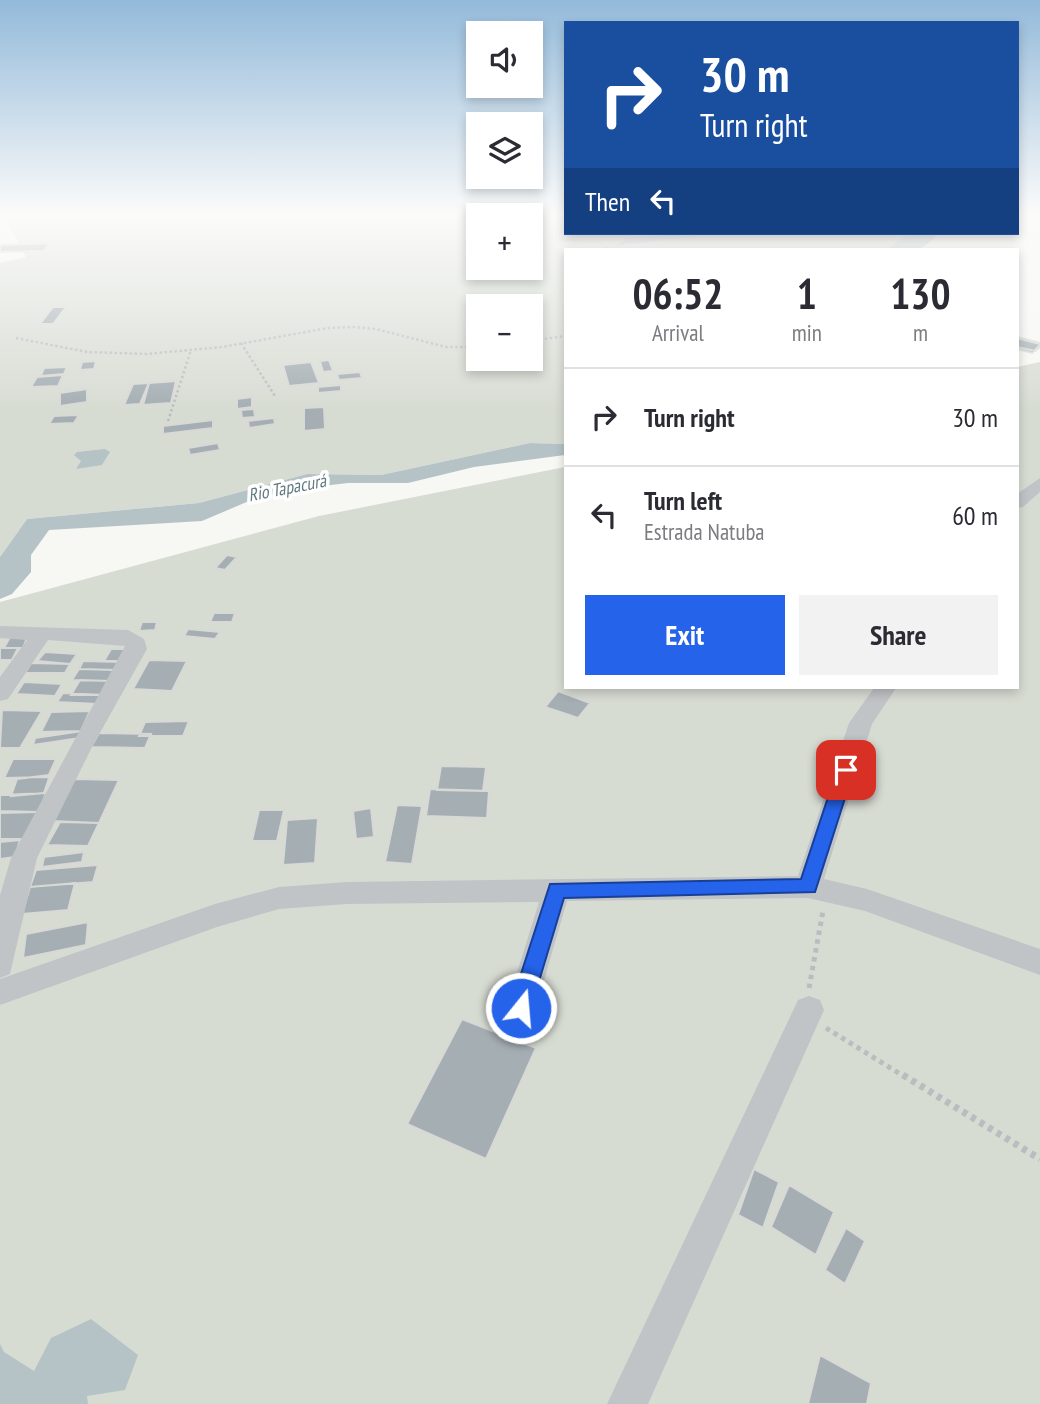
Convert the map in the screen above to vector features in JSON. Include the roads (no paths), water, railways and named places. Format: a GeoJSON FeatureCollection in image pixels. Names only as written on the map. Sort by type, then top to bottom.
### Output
{"type":"FeatureCollection","features":[{"type":"Feature","properties":{"kind":"street"},"geometry":{"type":"LineString","coordinates":[[1019,501],[1040,484]]}},
{"type":"Feature","properties":{"kind":"street"},"geometry":{"type":"LineString","coordinates":[[0,632],[40,636],[128,638],[136,644],[136,649],[80,747],[24,858],[8,916],[0,965]]}},
{"type":"Feature","properties":{"kind":"street"},"geometry":{"type":"LineString","coordinates":[[0,694],[40,636]]}},
{"type":"Feature","properties":{"kind":"street"},"geometry":{"type":"LineString","coordinates":[[808,887],[861,723],[883,689]]}},
{"type":"Feature","properties":{"kind":"street"},"geometry":{"type":"LineString","coordinates":[[0,992],[215,916],[279,898],[347,893],[808,887],[867,900],[1040,962]]}},
{"type":"Feature","properties":{"kind":"street"},"geometry":{"type":"LineString","coordinates":[[521,1008],[556,890]]}},
{"type":"Feature","properties":{"kind":"street"},"geometry":{"type":"LineString","coordinates":[[627,1404],[809,1010]]}},
{"type":"Feature","properties":{"kind":"water","name":"Rio Tapacurá"},"geometry":{"type":"Polygon","coordinates":[[[530,443],[564,444],[564,455],[474,467],[408,483],[348,483],[256,498],[202,521],[49,530],[31,555],[31,572],[12,594],[0,599],[0,557],[27,519],[199,503],[307,474],[381,475],[530,443]]]}},
{"type":"Feature","properties":{"kind":"water"},"geometry":{"type":"Polygon","coordinates":[[[105,449],[110,452],[102,465],[76,469],[81,461],[74,455],[77,452],[105,449]]]}},
{"type":"Feature","properties":{"kind":"water"},"geometry":{"type":"Polygon","coordinates":[[[91,1319],[138,1355],[125,1390],[87,1396],[88,1404],[0,1404],[0,1344],[4,1352],[34,1371],[51,1338],[91,1319]]]}}]}
